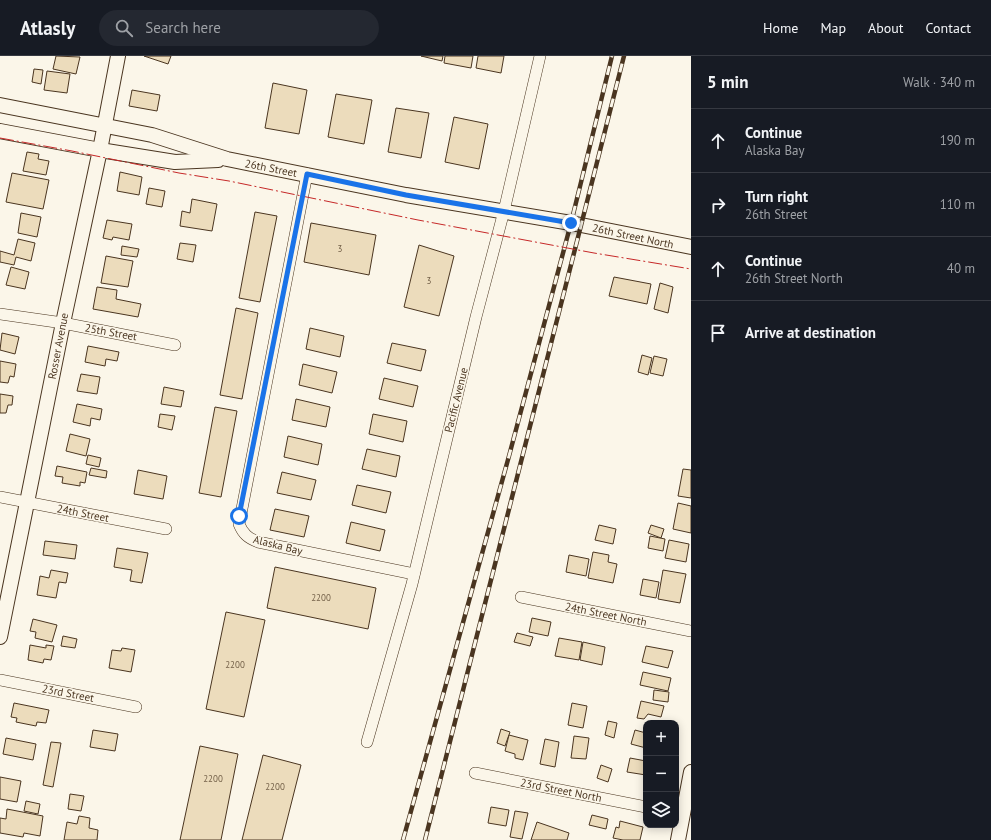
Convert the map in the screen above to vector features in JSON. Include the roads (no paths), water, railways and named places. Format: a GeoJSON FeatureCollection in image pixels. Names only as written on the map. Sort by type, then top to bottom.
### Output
{"type":"FeatureCollection","features":[{"type":"Feature","properties":{"kind":"street","name":"Rosser Avenue"},"geometry":{"type":"LineString","coordinates":[[0,637],[118,56]]}},
{"type":"Feature","properties":{"kind":"street","name":"Pacific Avenue"},"geometry":{"type":"LineString","coordinates":[[367,742],[414,574],[476,318],[504,211],[540,56]]}},
{"type":"Feature","properties":{"kind":"street","name":"26th Street"},"geometry":{"type":"LineString","coordinates":[[0,105],[152,136],[227,159],[406,195],[504,211]]}},
{"type":"Feature","properties":{"kind":"street","name":"26th Street"},"geometry":{"type":"LineString","coordinates":[[0,131],[174,162],[227,159]]}},
{"type":"Feature","properties":{"kind":"street","name":"Alaska Bay"},"geometry":{"type":"LineString","coordinates":[[307,174],[239,524],[242,532],[249,538],[258,542],[414,574]]}},
{"type":"Feature","properties":{"kind":"street","name":"26th Street North"},"geometry":{"type":"LineString","coordinates":[[504,211],[571,223],[691,248]]}},
{"type":"Feature","properties":{"kind":"street","name":"25th Street"},"geometry":{"type":"LineString","coordinates":[[0,314],[63,323],[174,345]]}},
{"type":"Feature","properties":{"kind":"street","name":"24th Street"},"geometry":{"type":"LineString","coordinates":[[0,497],[166,528]]}},
{"type":"Feature","properties":{"kind":"street","name":"24th Street North"},"geometry":{"type":"LineString","coordinates":[[521,597],[691,631]]}},
{"type":"Feature","properties":{"kind":"street","name":"23rd Street"},"geometry":{"type":"LineString","coordinates":[[0,680],[136,706]]}},
{"type":"Feature","properties":{"kind":"street"},"geometry":{"type":"LineString","coordinates":[[678,840],[680,814],[691,772]]}},
{"type":"Feature","properties":{"kind":"street","name":"23rd Street North"},"geometry":{"type":"LineString","coordinates":[[475,773],[643,806]]}},
{"type":"Feature","properties":{"kind":"railway"},"geometry":{"type":"LineString","coordinates":[[403,840],[509,456],[571,223],[612,56]]}},
{"type":"Feature","properties":{"kind":"railway"},"geometry":{"type":"LineString","coordinates":[[425,840],[624,56]]}}]}
